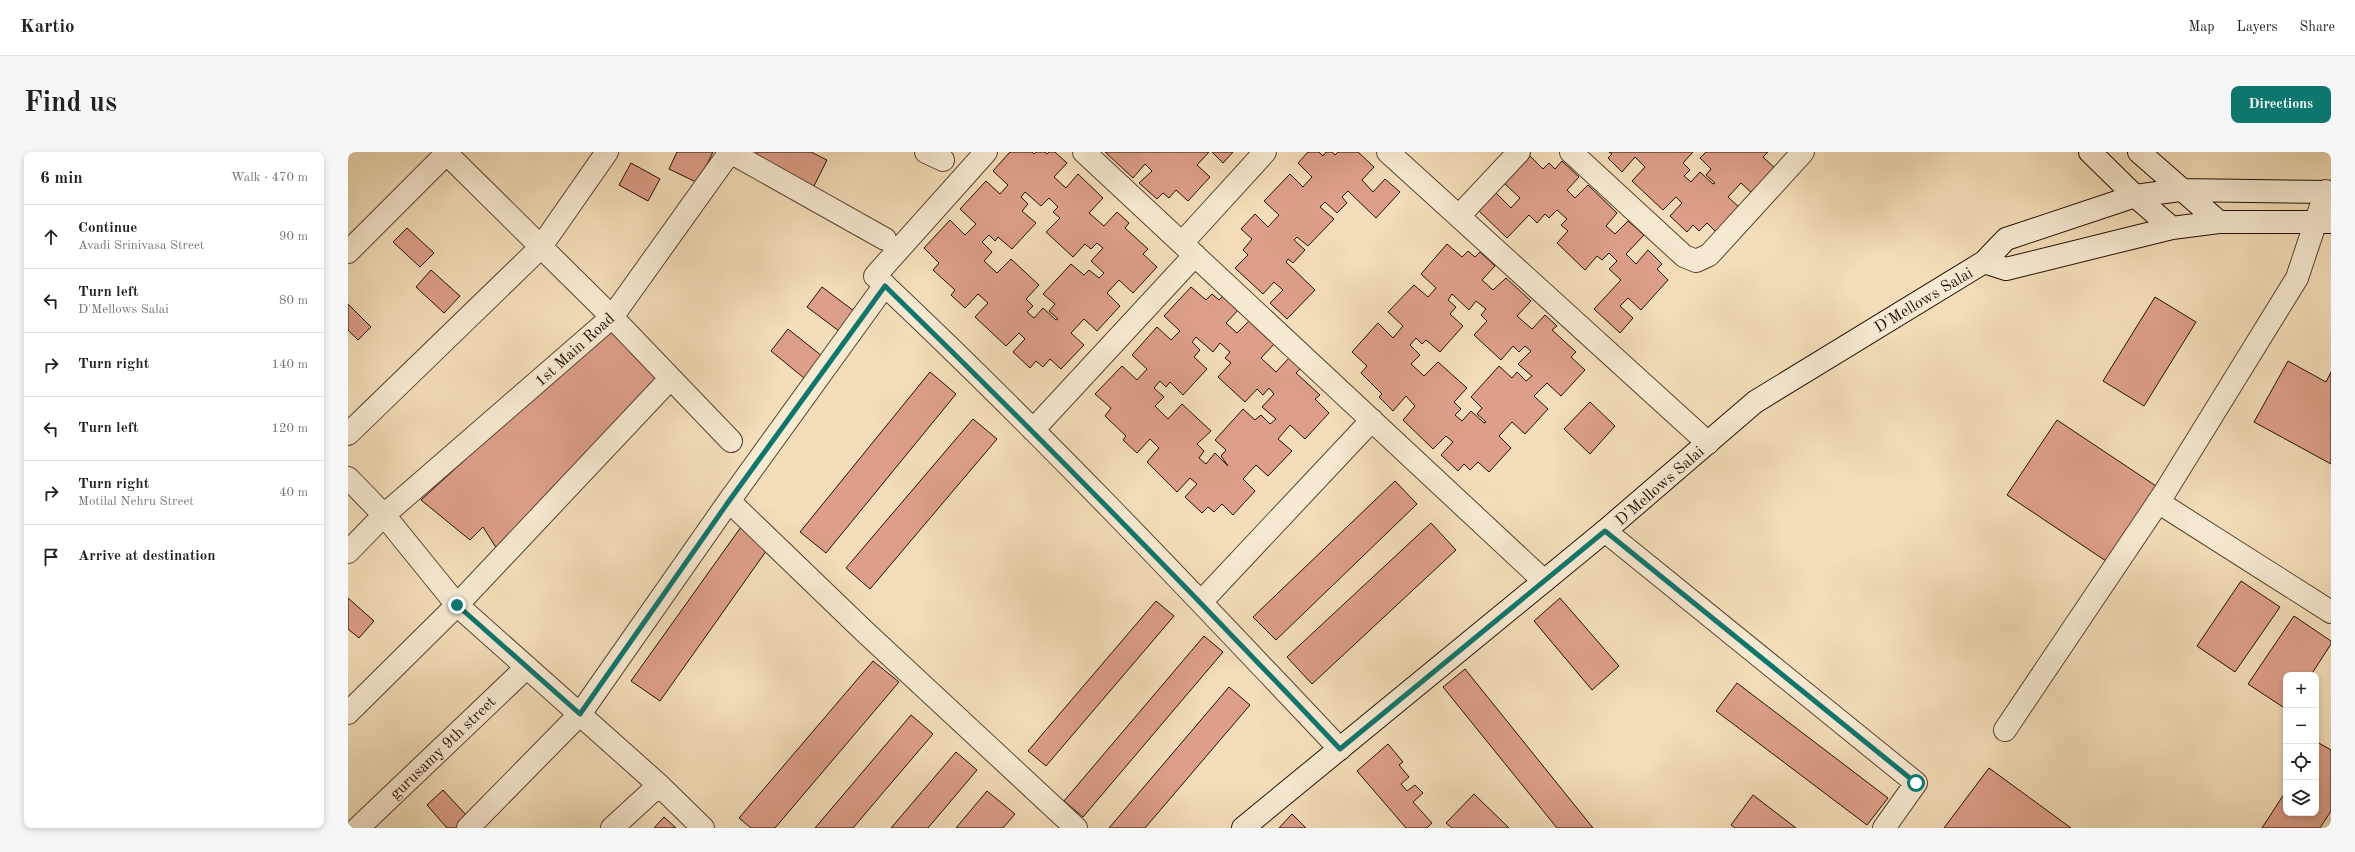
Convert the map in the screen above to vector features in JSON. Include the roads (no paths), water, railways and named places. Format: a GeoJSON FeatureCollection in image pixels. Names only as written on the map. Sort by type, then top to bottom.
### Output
{"type":"FeatureCollection","features":[{"type":"Feature","properties":{"kind":"street"},"geometry":{"type":"LineString","coordinates":[[348,434],[540,248],[607,152]]}},
{"type":"Feature","properties":{"kind":"street"},"geometry":{"type":"LineString","coordinates":[[730,152],[885,239]]}},
{"type":"Feature","properties":{"kind":"street","name":"1st Main Road"},"geometry":{"type":"LineString","coordinates":[[348,552],[384,515],[612,317],[730,152]]}},
{"type":"Feature","properties":{"kind":"street"},"geometry":{"type":"LineString","coordinates":[[986,152],[875,276],[1033,430],[1202,602],[1340,749]]}},
{"type":"Feature","properties":{"kind":"street"},"geometry":{"type":"LineString","coordinates":[[1084,152],[1544,581]]}},
{"type":"Feature","properties":{"kind":"street"},"geometry":{"type":"LineString","coordinates":[[1033,430],[1188,249],[1265,152]]}},
{"type":"Feature","properties":{"kind":"street"},"geometry":{"type":"LineString","coordinates":[[1388,152],[1708,443]]}},
{"type":"Feature","properties":{"kind":"street"},"geometry":{"type":"LineString","coordinates":[[1459,216],[1519,152]]}},
{"type":"Feature","properties":{"kind":"street"},"geometry":{"type":"LineString","coordinates":[[1571,152],[1684,256],[1696,260],[1709,255],[1803,152]]}},
{"type":"Feature","properties":{"kind":"street"},"geometry":{"type":"LineString","coordinates":[[2090,152],[2135,196],[2172,228]]}},
{"type":"Feature","properties":{"kind":"street"},"geometry":{"type":"LineString","coordinates":[[2139,152],[2180,190],[2219,222]]}},
{"type":"Feature","properties":{"kind":"street"},"geometry":{"type":"LineString","coordinates":[[348,252],[447,153],[540,248],[612,317],[731,441]]}},
{"type":"Feature","properties":{"kind":"street","name":"D'Mellows Salai"},"geometry":{"type":"LineString","coordinates":[[1243,828],[1605,531],[1755,402],[1984,262],[2006,239],[2135,196],[2180,190],[2328,192]]}},
{"type":"Feature","properties":{"kind":"street"},"geometry":{"type":"LineString","coordinates":[[2005,730],[2158,502],[2297,278],[2323,222],[2328,192]]}},
{"type":"Feature","properties":{"kind":"street","name":"D'Mellows Salai"},"geometry":{"type":"LineString","coordinates":[[1984,262],[2006,269],[2172,228],[2219,222],[2323,222]]}},
{"type":"Feature","properties":{"kind":"street"},"geometry":{"type":"LineString","coordinates":[[468,828],[580,714],[729,501],[885,286]]}},
{"type":"Feature","properties":{"kind":"street"},"geometry":{"type":"LineString","coordinates":[[348,713],[457,605],[670,379]]}},
{"type":"Feature","properties":{"kind":"street"},"geometry":{"type":"LineString","coordinates":[[1202,602],[1372,420]]}},
{"type":"Feature","properties":{"kind":"street"},"geometry":{"type":"LineString","coordinates":[[348,478],[384,515],[457,605],[659,785],[703,828]]}},
{"type":"Feature","properties":{"kind":"street"},"geometry":{"type":"LineString","coordinates":[[729,501],[864,631],[1076,828]]}},
{"type":"Feature","properties":{"kind":"street"},"geometry":{"type":"LineString","coordinates":[[2158,502],[2331,612]]}},
{"type":"Feature","properties":{"kind":"street"},"geometry":{"type":"LineString","coordinates":[[1605,531],[1916,783],[1884,828]]}},
{"type":"Feature","properties":{"kind":"street","name":"gurusamy 9th street"},"geometry":{"type":"LineString","coordinates":[[358,828],[527,667]]}},
{"type":"Feature","properties":{"kind":"street"},"geometry":{"type":"LineString","coordinates":[[612,828],[659,785]]}}]}
